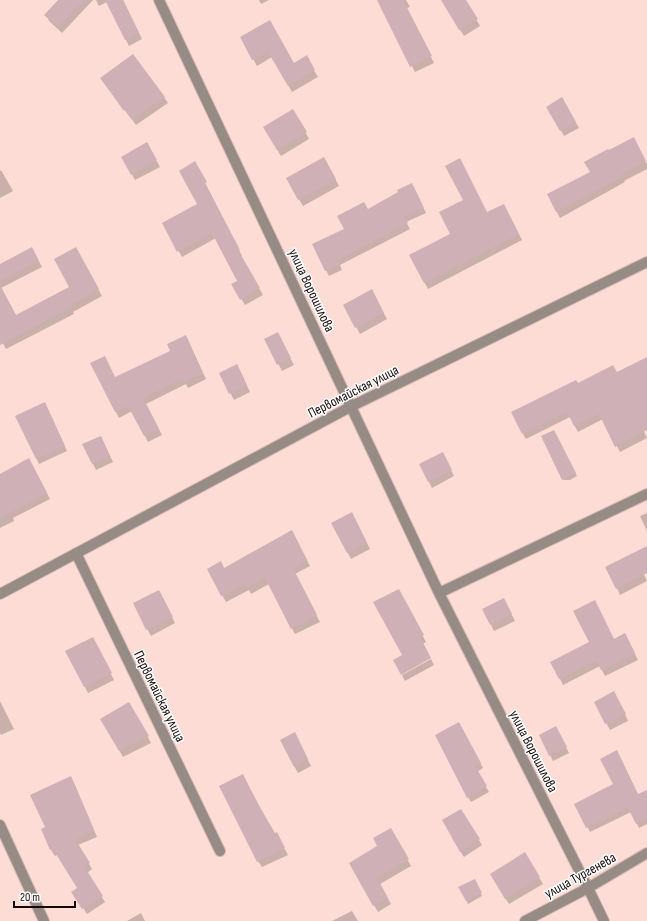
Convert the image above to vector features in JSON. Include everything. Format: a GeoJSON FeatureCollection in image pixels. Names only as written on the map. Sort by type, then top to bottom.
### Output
{"type":"FeatureCollection","features":[{"type":"Feature","properties":{"kind":"street","name":"улица Ворошилова"},"geometry":{"type":"LineString","coordinates":[[159,0],[439,593],[604,921]]}},
{"type":"Feature","properties":{"kind":"street","name":"Первомайская улица"},"geometry":{"type":"LineString","coordinates":[[0,594],[352,406],[647,262]]}},
{"type":"Feature","properties":{"kind":"street"},"geometry":{"type":"LineString","coordinates":[[439,593],[647,494]]}},
{"type":"Feature","properties":{"kind":"street","name":"Первомайская улица"},"geometry":{"type":"LineString","coordinates":[[76,553],[220,851]]}},
{"type":"Feature","properties":{"kind":"street"},"geometry":{"type":"LineString","coordinates":[[0,825],[44,921]]}},
{"type":"Feature","properties":{"kind":"street","name":"улица Тургенева"},"geometry":{"type":"LineString","coordinates":[[525,921],[588,888],[647,853]]}},
{"type":"Feature","properties":{"kind":"building"},"geometry":{"type":"Polygon","coordinates":[[[58,0],[84,0],[58,27],[44,15],[58,0]]]}},
{"type":"Feature","properties":{"kind":"building"},"geometry":{"type":"Polygon","coordinates":[[[105,0],[123,0],[139,33],[125,40],[105,0]]]}},
{"type":"Feature","properties":{"kind":"building"},"geometry":{"type":"Polygon","coordinates":[[[377,0],[403,0],[432,56],[410,67],[377,0]]]}},
{"type":"Feature","properties":{"kind":"building"},"geometry":{"type":"Polygon","coordinates":[[[441,0],[466,0],[478,19],[459,30],[441,0]]]}},
{"type":"Feature","properties":{"kind":"building"},"geometry":{"type":"Polygon","coordinates":[[[270,20],[294,63],[307,55],[315,70],[288,86],[268,52],[252,60],[240,37],[270,20]]]}},
{"type":"Feature","properties":{"kind":"building"},"geometry":{"type":"Polygon","coordinates":[[[133,54],[165,97],[132,120],[100,78],[133,54]]]}},
{"type":"Feature","properties":{"kind":"building"},"geometry":{"type":"Polygon","coordinates":[[[562,97],[576,122],[560,131],[546,107],[562,97]]]}},
{"type":"Feature","properties":{"kind":"building"},"geometry":{"type":"Polygon","coordinates":[[[293,109],[307,132],[277,150],[263,127],[293,109]]]}},
{"type":"Feature","properties":{"kind":"building"},"geometry":{"type":"Polygon","coordinates":[[[634,137],[646,161],[622,174],[623,176],[556,212],[547,194],[590,172],[584,162],[634,137]]]}},
{"type":"Feature","properties":{"kind":"building"},"geometry":{"type":"Polygon","coordinates":[[[147,142],[157,160],[131,175],[121,157],[147,142]]]}},
{"type":"Feature","properties":{"kind":"building"},"geometry":{"type":"Polygon","coordinates":[[[324,157],[336,179],[298,200],[286,178],[324,157]]]}},
{"type":"Feature","properties":{"kind":"building"},"geometry":{"type":"Polygon","coordinates":[[[460,158],[487,212],[504,204],[519,234],[424,283],[409,255],[450,234],[439,212],[463,200],[445,166],[460,158]]]}},
{"type":"Feature","properties":{"kind":"building"},"geometry":{"type":"Polygon","coordinates":[[[195,161],[207,182],[205,183],[240,250],[238,250],[260,288],[240,300],[231,284],[237,281],[212,233],[177,252],[162,223],[197,204],[179,171],[195,161]]]}},
{"type":"Feature","properties":{"kind":"building"},"geometry":{"type":"Polygon","coordinates":[[[412,183],[424,208],[404,217],[408,223],[338,260],[340,264],[325,271],[312,244],[344,229],[337,216],[364,202],[368,209],[398,192],[397,190],[412,183]]]}},
{"type":"Feature","properties":{"kind":"building"},"geometry":{"type":"Polygon","coordinates":[[[32,247],[39,261],[0,281],[0,264],[32,247]]]}},
{"type":"Feature","properties":{"kind":"building"},"geometry":{"type":"Polygon","coordinates":[[[76,247],[99,289],[70,305],[71,307],[0,345],[0,285],[16,315],[69,287],[54,259],[76,247]]]}},
{"type":"Feature","properties":{"kind":"building"},"geometry":{"type":"Polygon","coordinates":[[[372,289],[384,313],[355,328],[343,305],[372,289]]]}},
{"type":"Feature","properties":{"kind":"building"},"geometry":{"type":"Polygon","coordinates":[[[278,332],[291,358],[277,365],[264,339],[278,332]]]}},
{"type":"Feature","properties":{"kind":"building"},"geometry":{"type":"Polygon","coordinates":[[[186,335],[203,373],[184,382],[182,379],[143,398],[159,429],[144,436],[128,406],[115,412],[90,363],[105,356],[115,377],[170,351],[167,344],[186,335]]]}},
{"type":"Feature","properties":{"kind":"building"},"geometry":{"type":"Polygon","coordinates":[[[647,357],[647,430],[615,447],[599,414],[574,426],[567,412],[522,434],[511,412],[576,380],[578,383],[613,365],[617,372],[647,357]]]}},
{"type":"Feature","properties":{"kind":"building"},"geometry":{"type":"Polygon","coordinates":[[[237,364],[247,385],[229,394],[219,373],[237,364]]]}},
{"type":"Feature","properties":{"kind":"building"},"geometry":{"type":"Polygon","coordinates":[[[45,402],[65,446],[36,459],[15,416],[45,402]]]}},
{"type":"Feature","properties":{"kind":"building"},"geometry":{"type":"Polygon","coordinates":[[[554,430],[576,473],[562,480],[541,436],[554,430]]]}},
{"type":"Feature","properties":{"kind":"building"},"geometry":{"type":"Polygon","coordinates":[[[101,436],[110,456],[92,464],[82,444],[101,436]]]}},
{"type":"Feature","properties":{"kind":"building"},"geometry":{"type":"Polygon","coordinates":[[[443,452],[452,470],[428,482],[419,464],[443,452]]]}},
{"type":"Feature","properties":{"kind":"building"},"geometry":{"type":"Polygon","coordinates":[[[29,458],[47,493],[0,518],[0,474],[29,458]]]}},
{"type":"Feature","properties":{"kind":"building"},"geometry":{"type":"Polygon","coordinates":[[[352,512],[367,543],[347,553],[331,523],[352,512]]]}},
{"type":"Feature","properties":{"kind":"building"},"geometry":{"type":"Polygon","coordinates":[[[292,530],[307,560],[293,568],[317,615],[291,629],[265,578],[247,588],[244,584],[221,596],[207,569],[221,561],[224,568],[292,530]]]}},
{"type":"Feature","properties":{"kind":"building"},"geometry":{"type":"Polygon","coordinates":[[[647,546],[647,573],[616,589],[605,567],[647,546]]]}},
{"type":"Feature","properties":{"kind":"building"},"geometry":{"type":"Polygon","coordinates":[[[399,589],[424,635],[420,637],[431,658],[401,675],[393,660],[402,655],[373,602],[399,589]]]}},
{"type":"Feature","properties":{"kind":"building"},"geometry":{"type":"Polygon","coordinates":[[[159,590],[173,617],[146,630],[133,603],[159,590]]]}},
{"type":"Feature","properties":{"kind":"building"},"geometry":{"type":"Polygon","coordinates":[[[504,598],[512,614],[490,625],[482,609],[504,598]]]}},
{"type":"Feature","properties":{"kind":"building"},"geometry":{"type":"Polygon","coordinates":[[[595,600],[614,639],[625,633],[635,653],[601,670],[596,661],[559,679],[550,662],[589,642],[573,611],[595,600]]]}},
{"type":"Feature","properties":{"kind":"building"},"geometry":{"type":"Polygon","coordinates":[[[93,637],[112,673],[84,687],[65,651],[93,637]]]}},
{"type":"Feature","properties":{"kind":"building"},"geometry":{"type":"Polygon","coordinates":[[[614,691],[626,714],[605,724],[594,702],[614,691]]]}},
{"type":"Feature","properties":{"kind":"building"},"geometry":{"type":"Polygon","coordinates":[[[129,702],[149,736],[119,751],[100,719],[129,702]]]}},
{"type":"Feature","properties":{"kind":"building"},"geometry":{"type":"Polygon","coordinates":[[[459,722],[481,763],[475,766],[487,786],[467,798],[435,735],[459,722]]]}},
{"type":"Feature","properties":{"kind":"building"},"geometry":{"type":"Polygon","coordinates":[[[556,726],[567,747],[549,756],[539,735],[556,726]]]}},
{"type":"Feature","properties":{"kind":"building"},"geometry":{"type":"Polygon","coordinates":[[[295,732],[308,759],[294,767],[280,740],[295,732]]]}},
{"type":"Feature","properties":{"kind":"building"},"geometry":{"type":"Polygon","coordinates":[[[617,750],[638,794],[647,790],[647,818],[636,824],[628,808],[586,828],[574,804],[613,784],[600,759],[617,750]]]}},
{"type":"Feature","properties":{"kind":"building"},"geometry":{"type":"Polygon","coordinates":[[[243,774],[256,801],[275,833],[277,832],[285,848],[257,862],[219,786],[243,774]]]}},
{"type":"Feature","properties":{"kind":"building"},"geometry":{"type":"Polygon","coordinates":[[[71,776],[94,830],[75,839],[90,863],[84,866],[103,896],[82,909],[71,892],[77,888],[53,849],[50,850],[41,829],[45,827],[30,795],[71,776]]]}},
{"type":"Feature","properties":{"kind":"building"},"geometry":{"type":"Polygon","coordinates":[[[461,809],[480,839],[460,852],[442,820],[461,809]]]}},
{"type":"Feature","properties":{"kind":"building"},"geometry":{"type":"Polygon","coordinates":[[[391,828],[409,859],[377,878],[388,898],[373,906],[349,863],[377,846],[373,838],[391,828]]]}},
{"type":"Feature","properties":{"kind":"building"},"geometry":{"type":"Polygon","coordinates":[[[525,852],[540,877],[505,899],[490,874],[525,852]]]}},
{"type":"Feature","properties":{"kind":"building"},"geometry":{"type":"Polygon","coordinates":[[[475,879],[482,893],[466,901],[458,887],[475,879]]]}}]}
